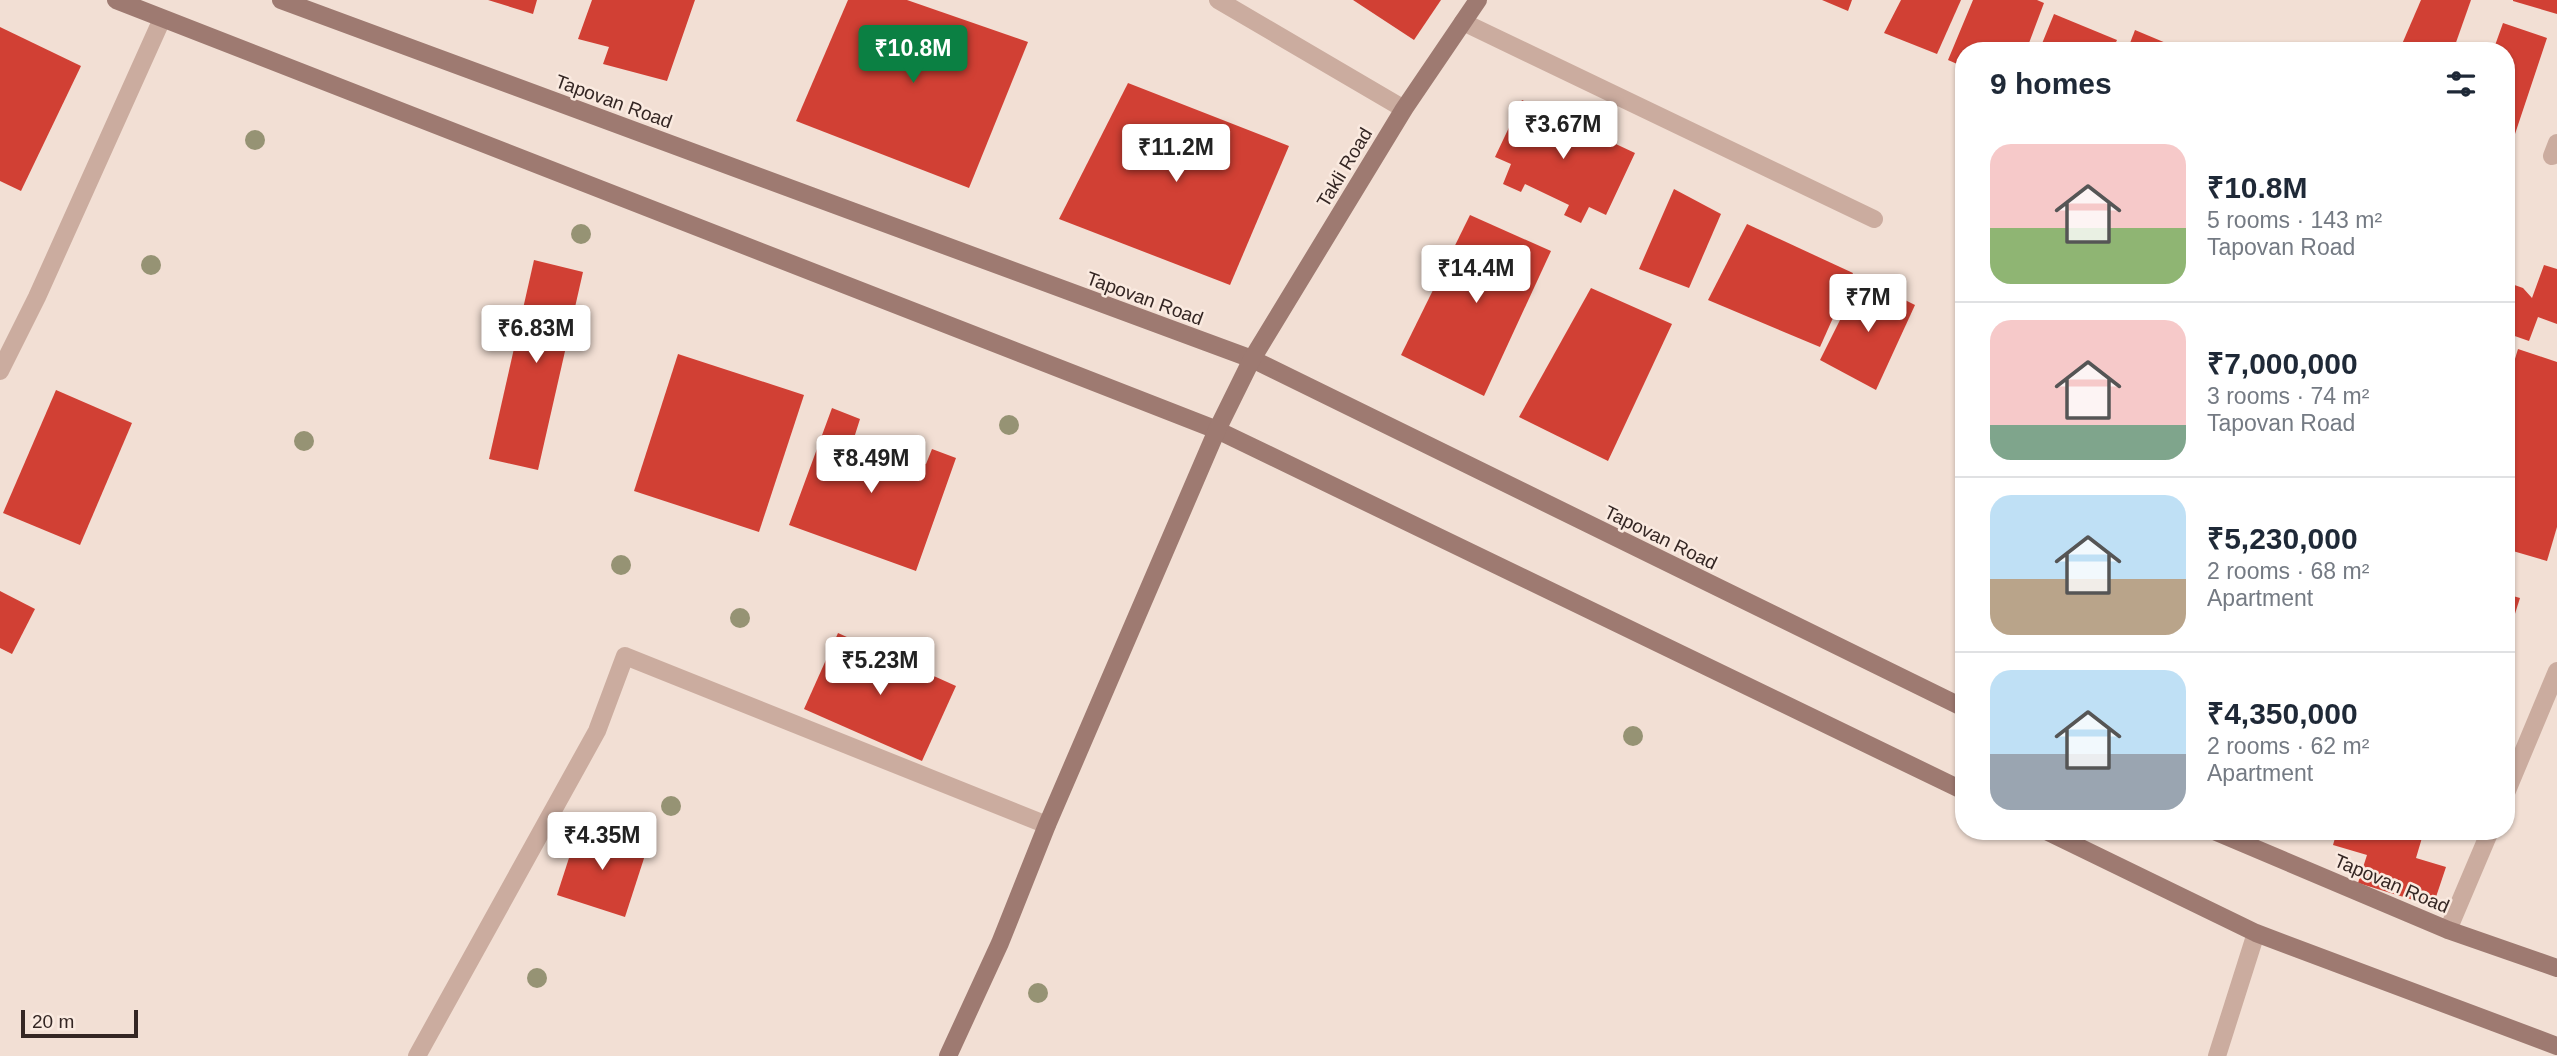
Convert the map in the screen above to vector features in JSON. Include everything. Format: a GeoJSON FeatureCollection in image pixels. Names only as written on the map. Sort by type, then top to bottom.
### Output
{"type":"FeatureCollection","features":[{"type":"Feature","properties":{"kind":"main road"},"geometry":{"type":"LineString","coordinates":[[116,0],[1217,430],[1955,787]]}},
{"type":"Feature","properties":{"kind":"main road","name":"Takli Road"},"geometry":{"type":"LineString","coordinates":[[948,1056],[1000,943],[1047,825],[1217,430],[1252,359],[1404,109],[1478,0]]}},
{"type":"Feature","properties":{"kind":"main road","name":"Tapovan Road"},"geometry":{"type":"LineString","coordinates":[[287,1],[1252,359],[1955,704]]}},
{"type":"Feature","properties":{"kind":"main road"},"geometry":{"type":"LineString","coordinates":[[2065,840],[2256,933],[2557,1046]]}},
{"type":"Feature","properties":{"kind":"main road","name":"Tapovan Road"},"geometry":{"type":"LineString","coordinates":[[2235,840],[2448,930],[2557,968]]}},
{"type":"Feature","properties":{"kind":"street"},"geometry":{"type":"LineString","coordinates":[[1218,0],[1404,109]]}},
{"type":"Feature","properties":{"kind":"street"},"geometry":{"type":"LineString","coordinates":[[0,371],[37,297],[162,19]]}},
{"type":"Feature","properties":{"kind":"street"},"geometry":{"type":"LineString","coordinates":[[1463,22],[1874,219]]}},
{"type":"Feature","properties":{"kind":"street"},"geometry":{"type":"LineString","coordinates":[[416,1056],[597,731],[625,656],[1047,825]]}},
{"type":"Feature","properties":{"kind":"street"},"geometry":{"type":"LineString","coordinates":[[2515,771],[2557,671]]}},
{"type":"Feature","properties":{"kind":"street"},"geometry":{"type":"LineString","coordinates":[[2448,930],[2486,840]]}},
{"type":"Feature","properties":{"kind":"street"},"geometry":{"type":"LineString","coordinates":[[2217,1056],[2256,933]]}},
{"type":"Feature","properties":{"kind":"building"},"geometry":{"type":"Polygon","coordinates":[[[488,0],[537,0],[533,14],[488,0]]]}},
{"type":"Feature","properties":{"kind":"building"},"geometry":{"type":"Polygon","coordinates":[[[592,0],[695,0],[667,81],[603,64],[609,47],[578,39],[592,0]]]}},
{"type":"Feature","properties":{"kind":"building"},"geometry":{"type":"Polygon","coordinates":[[[848,0],[907,0],[1028,42],[969,188],[796,121],[848,0]]]}},
{"type":"Feature","properties":{"kind":"building"},"geometry":{"type":"Polygon","coordinates":[[[1353,0],[1441,0],[1414,40],[1353,0]]]}},
{"type":"Feature","properties":{"kind":"building"},"geometry":{"type":"Polygon","coordinates":[[[1822,0],[1852,0],[1848,11],[1822,0]]]}},
{"type":"Feature","properties":{"kind":"building"},"geometry":{"type":"Polygon","coordinates":[[[1901,0],[1961,0],[1937,54],[1884,33],[1901,0]]]}},
{"type":"Feature","properties":{"kind":"building"},"geometry":{"type":"Polygon","coordinates":[[[1973,0],[2037,0],[2044,3],[2029,42],[1956,42],[1973,0]]]}},
{"type":"Feature","properties":{"kind":"building"},"geometry":{"type":"Polygon","coordinates":[[[2421,0],[2471,0],[2456,42],[2403,42],[2421,0]]]}},
{"type":"Feature","properties":{"kind":"building"},"geometry":{"type":"Polygon","coordinates":[[[2557,0],[2557,14],[2513,1],[2557,0]]]}},
{"type":"Feature","properties":{"kind":"building"},"geometry":{"type":"Polygon","coordinates":[[[2054,14],[2117,40],[2116,42],[2043,42],[2054,14]]]}},
{"type":"Feature","properties":{"kind":"building"},"geometry":{"type":"Polygon","coordinates":[[[2503,23],[2547,38],[2515,134],[2515,42],[2496,42],[2503,23]]]}},
{"type":"Feature","properties":{"kind":"building"},"geometry":{"type":"Polygon","coordinates":[[[0,27],[81,66],[21,191],[0,181],[0,27]]]}},
{"type":"Feature","properties":{"kind":"building"},"geometry":{"type":"Polygon","coordinates":[[[2135,30],[2164,42],[2130,42],[2135,30]]]}},
{"type":"Feature","properties":{"kind":"building"},"geometry":{"type":"Polygon","coordinates":[[[1955,43],[1955,63],[1948,60],[1955,43]]]}},
{"type":"Feature","properties":{"kind":"building"},"geometry":{"type":"Polygon","coordinates":[[[1128,83],[1289,146],[1230,285],[1059,219],[1128,83]]]}},
{"type":"Feature","properties":{"kind":"building"},"geometry":{"type":"Polygon","coordinates":[[[1522,100],[1635,153],[1606,215],[1589,207],[1581,223],[1564,215],[1569,205],[1525,184],[1521,192],[1503,184],[1511,164],[1495,157],[1522,100]]]}},
{"type":"Feature","properties":{"kind":"building"},"geometry":{"type":"Polygon","coordinates":[[[1674,189],[1721,214],[1689,288],[1639,269],[1674,189]]]}},
{"type":"Feature","properties":{"kind":"building"},"geometry":{"type":"Polygon","coordinates":[[[1470,215],[1551,251],[1484,396],[1401,355],[1470,215]]]}},
{"type":"Feature","properties":{"kind":"building"},"geometry":{"type":"Polygon","coordinates":[[[1747,224],[1853,273],[1820,347],[1708,300],[1747,224]]]}},
{"type":"Feature","properties":{"kind":"building"},"geometry":{"type":"Polygon","coordinates":[[[534,260],[583,272],[538,470],[489,459],[534,260]]]}},
{"type":"Feature","properties":{"kind":"building"},"geometry":{"type":"Polygon","coordinates":[[[2544,265],[2557,269],[2557,324],[2538,317],[2529,341],[2515,336],[2515,285],[2523,288],[2532,298],[2544,265]]]}},
{"type":"Feature","properties":{"kind":"building"},"geometry":{"type":"Polygon","coordinates":[[[1861,278],[1915,305],[1876,390],[1820,360],[1861,278]]]}},
{"type":"Feature","properties":{"kind":"building"},"geometry":{"type":"Polygon","coordinates":[[[1591,288],[1672,324],[1608,461],[1519,417],[1591,288]]]}},
{"type":"Feature","properties":{"kind":"building"},"geometry":{"type":"Polygon","coordinates":[[[2518,349],[2557,362],[2557,527],[2547,561],[2515,552],[2515,359],[2518,349]]]}},
{"type":"Feature","properties":{"kind":"building"},"geometry":{"type":"Polygon","coordinates":[[[678,354],[804,395],[759,532],[634,491],[678,354]]]}},
{"type":"Feature","properties":{"kind":"building"},"geometry":{"type":"Polygon","coordinates":[[[56,390],[132,423],[80,545],[3,513],[56,390]]]}},
{"type":"Feature","properties":{"kind":"building"},"geometry":{"type":"Polygon","coordinates":[[[832,408],[860,419],[854,438],[926,464],[932,449],[956,458],[916,571],[789,525],[832,408]]]}},
{"type":"Feature","properties":{"kind":"building"},"geometry":{"type":"Polygon","coordinates":[[[0,591],[35,609],[12,654],[0,648],[0,591]]]}},
{"type":"Feature","properties":{"kind":"building"},"geometry":{"type":"Polygon","coordinates":[[[2515,597],[2520,598],[2515,614],[2515,597]]]}},
{"type":"Feature","properties":{"kind":"building"},"geometry":{"type":"Polygon","coordinates":[[[838,633],[956,686],[922,761],[804,709],[838,633]]]}},
{"type":"Feature","properties":{"kind":"building"},"geometry":{"type":"Polygon","coordinates":[[[579,827],[647,849],[625,917],[557,895],[579,827]]]}},
{"type":"Feature","properties":{"kind":"building"},"geometry":{"type":"Polygon","coordinates":[[[2334,840],[2421,840],[2416,858],[2446,867],[2433,906],[2358,883],[2367,855],[2333,845],[2334,840]]]}}]}
